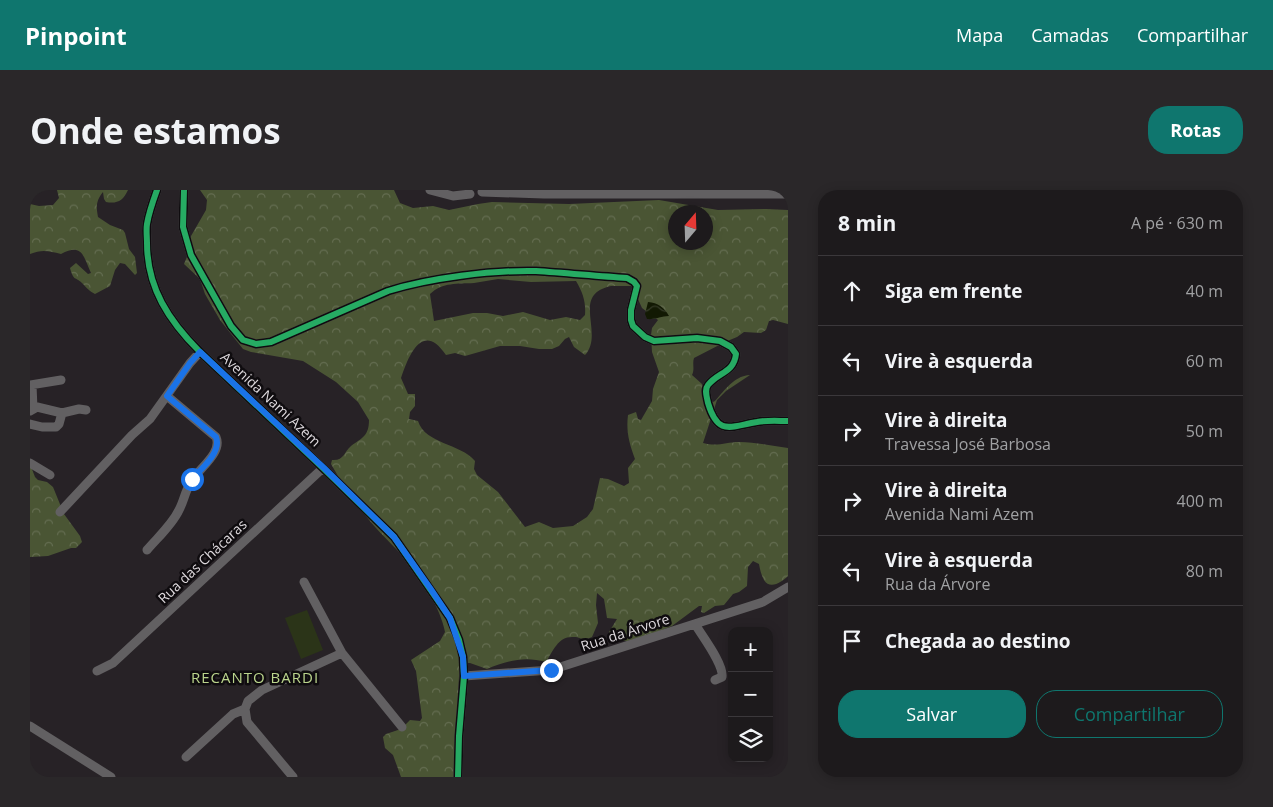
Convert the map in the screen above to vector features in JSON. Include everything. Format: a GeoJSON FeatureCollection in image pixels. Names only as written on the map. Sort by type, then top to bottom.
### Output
{"type":"FeatureCollection","features":[{"type":"Feature","properties":{"kind":"street","name":"Avenida Nami Azem"},"geometry":{"type":"LineString","coordinates":[[157,190],[146,225],[147,252],[152,283],[167,314],[200,352],[324,468],[394,537],[450,618],[459,640],[463,657],[464,676],[458,777]]}},
{"type":"Feature","properties":{"kind":"street"},"geometry":{"type":"LineString","coordinates":[[184,190],[183,227],[190,255],[231,326],[243,340],[256,344],[271,342],[388,291],[407,285],[507,272],[535,271],[627,278],[637,286],[631,310],[631,320],[645,337],[654,341],[697,338],[720,341],[731,347],[736,354],[731,368],[707,387],[707,399],[716,421],[729,428],[758,421],[788,421]]}},
{"type":"Feature","properties":{"kind":"street"},"geometry":{"type":"LineString","coordinates":[[430,190],[453,196],[468,192],[476,195],[482,191],[544,194],[677,192],[788,194]]}},
{"type":"Feature","properties":{"kind":"street"},"geometry":{"type":"LineString","coordinates":[[60,512],[132,435],[150,419],[200,352]]}},
{"type":"Feature","properties":{"kind":"street"},"geometry":{"type":"LineString","coordinates":[[61,380],[31,385],[32,410],[43,408],[62,413],[79,409],[86,410]]}},
{"type":"Feature","properties":{"kind":"street"},"geometry":{"type":"LineString","coordinates":[[147,550],[180,510],[188,486],[214,452],[218,440],[167,396]]}},
{"type":"Feature","properties":{"kind":"street"},"geometry":{"type":"LineString","coordinates":[[30,424],[56,428],[62,413]]}},
{"type":"Feature","properties":{"kind":"street"},"geometry":{"type":"LineString","coordinates":[[30,463],[50,475]]}},
{"type":"Feature","properties":{"kind":"street","name":"Rua das Chácaras"},"geometry":{"type":"LineString","coordinates":[[97,671],[113,663],[324,468]]}},
{"type":"Feature","properties":{"kind":"street"},"geometry":{"type":"LineString","coordinates":[[304,582],[342,653],[402,727]]}},
{"type":"Feature","properties":{"kind":"street","name":"Rua da Árvore"},"geometry":{"type":"LineString","coordinates":[[464,676],[551,670],[763,602],[788,587]]}},
{"type":"Feature","properties":{"kind":"street"},"geometry":{"type":"LineString","coordinates":[[695,624],[718,661],[722,672],[722,677],[715,680]]}},
{"type":"Feature","properties":{"kind":"street"},"geometry":{"type":"LineString","coordinates":[[293,777],[247,722],[245,709],[248,701],[262,690],[342,653]]}},
{"type":"Feature","properties":{"kind":"street"},"geometry":{"type":"LineString","coordinates":[[186,757],[233,714],[245,709]]}},
{"type":"Feature","properties":{"kind":"street"},"geometry":{"type":"LineString","coordinates":[[30,726],[111,777]]}},
{"type":"Feature","properties":{"kind":"green space"},"geometry":{"type":"Polygon","coordinates":[[[57,190],[128,190],[122,199],[113,203],[106,202],[103,192],[97,204],[97,210],[98,217],[110,225],[123,230],[125,233],[129,249],[135,257],[137,273],[135,275],[125,264],[120,263],[115,270],[110,286],[95,294],[75,278],[71,272],[70,268],[76,263],[88,274],[91,273],[84,256],[78,250],[61,254],[38,251],[30,254],[30,204],[39,206],[53,205],[59,198],[57,190]]]}},
{"type":"Feature","properties":{"kind":"green space"},"geometry":{"type":"Polygon","coordinates":[[[200,190],[394,190],[400,203],[413,208],[433,206],[449,210],[492,202],[569,204],[659,200],[688,205],[668,205],[668,250],[713,250],[713,209],[788,210],[788,324],[773,320],[769,321],[766,330],[761,333],[744,332],[694,358],[692,375],[702,384],[711,403],[739,378],[750,375],[726,391],[717,400],[703,443],[713,445],[745,442],[788,448],[788,576],[779,583],[769,584],[763,578],[759,564],[753,561],[748,567],[747,586],[733,594],[724,605],[715,606],[704,613],[701,612],[702,606],[699,606],[672,626],[628,641],[615,641],[609,636],[609,632],[617,619],[607,618],[604,599],[597,593],[598,623],[592,637],[585,639],[572,637],[563,639],[556,645],[546,662],[523,659],[487,669],[470,663],[461,663],[455,728],[456,777],[401,777],[393,755],[385,748],[383,737],[386,734],[401,729],[410,720],[420,721],[422,718],[416,671],[411,660],[440,641],[445,632],[443,622],[428,591],[415,571],[365,515],[361,509],[365,505],[338,476],[331,464],[332,460],[341,458],[368,430],[369,420],[358,402],[336,382],[303,361],[243,349],[220,320],[205,294],[200,279],[184,264],[189,252],[191,236],[206,210],[207,200],[200,190]],[[498,279],[450,284],[435,290],[430,294],[434,321],[473,313],[503,316],[523,312],[550,320],[566,317],[580,320],[585,315],[584,298],[576,281],[531,282],[498,279]],[[611,286],[599,291],[592,297],[590,316],[592,336],[590,346],[585,355],[574,347],[569,337],[559,346],[552,349],[500,346],[465,356],[455,353],[446,355],[438,345],[430,341],[424,341],[413,351],[401,378],[408,394],[415,394],[415,406],[410,412],[409,419],[418,421],[422,429],[435,439],[469,455],[475,461],[474,469],[477,475],[498,492],[525,527],[539,522],[553,528],[573,526],[587,517],[593,509],[600,478],[608,479],[624,486],[629,483],[628,468],[635,459],[628,437],[628,415],[636,412],[638,419],[641,420],[652,401],[653,389],[659,372],[652,352],[651,335],[652,328],[658,320],[642,308],[632,286],[611,286]]]}},
{"type":"Feature","properties":{"kind":"green space"},"geometry":{"type":"Polygon","coordinates":[[[30,464],[38,480],[47,482],[53,487],[64,514],[80,536],[82,542],[76,548],[48,556],[30,557],[30,464]]]}},
{"type":"Feature","properties":{"kind":"shaded area"},"geometry":{"type":"Polygon","coordinates":[[[307,610],[323,650],[301,659],[285,618],[307,610]]]}},
{"type":"Feature","properties":{"kind":"water"},"geometry":{"type":"Polygon","coordinates":[[[648,302],[660,306],[669,316],[647,319],[645,314],[648,302]]]}},
{"type":"Feature","properties":{"kind":"cycle path"},"geometry":{"type":"LineString","coordinates":[[157,190],[147,224],[148,259],[156,289],[170,316],[200,352],[394,537],[450,618],[459,640],[463,657],[464,676],[458,777]]}},
{"type":"Feature","properties":{"kind":"cycle path"},"geometry":{"type":"LineString","coordinates":[[184,190],[183,227],[191,255],[231,326],[243,340],[256,344],[271,342],[388,291],[422,282],[481,273],[519,271],[627,278],[637,286],[631,310],[631,320],[633,326],[645,337],[654,341],[697,338],[720,341],[731,347],[736,354],[735,360],[729,369],[712,381],[706,389],[708,403],[716,421],[726,427],[765,421],[788,421]]}},
{"type":"Feature","properties":{"kind":"district","name":"RECANTO BARDI"},"geometry":{"type":"Point","coordinates":[255,677]}},
{"type":"Feature","properties":{"kind":"route"},"geometry":{"type":"LineString","coordinates":[[192,479],[214,452],[218,440],[167,396],[200,352],[324,468],[394,537],[450,618],[459,640],[463,657],[464,676],[551,670]]}}]}
